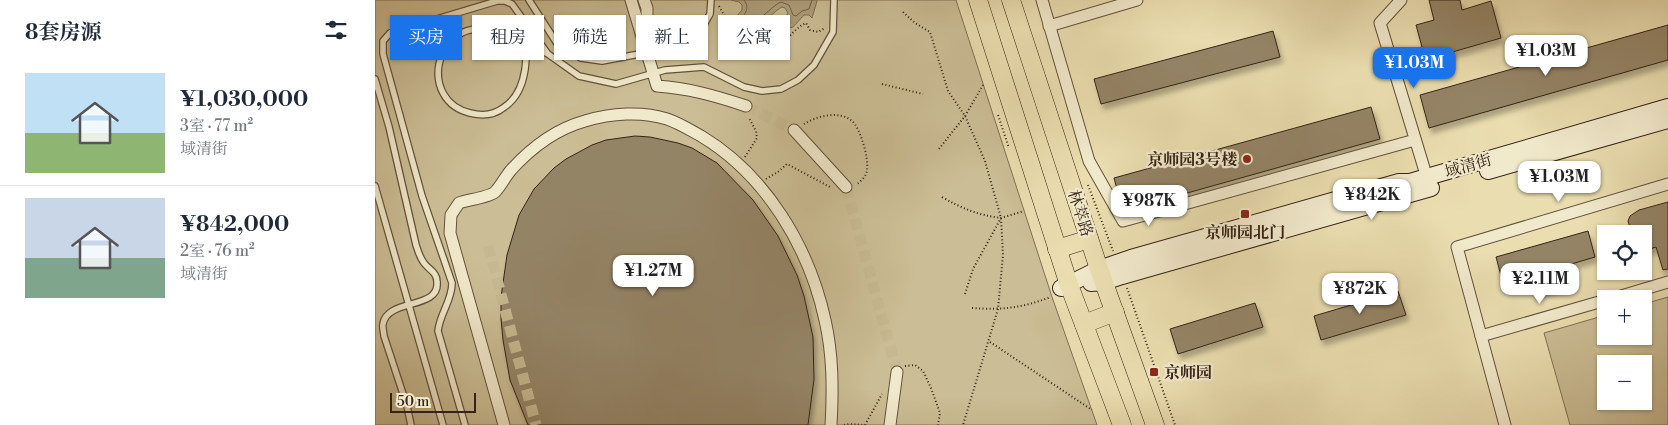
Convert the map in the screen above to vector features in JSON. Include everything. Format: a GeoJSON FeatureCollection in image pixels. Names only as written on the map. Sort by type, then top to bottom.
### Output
{"type":"FeatureCollection","features":[{"type":"Feature","properties":{"kind":"main road","name":"林萃路"},"geometry":{"type":"LineString","coordinates":[[978,0],[1057,248],[1061,290],[1084,324],[1122,425]]}},
{"type":"Feature","properties":{"kind":"main road","name":"林萃路"},"geometry":{"type":"LineString","coordinates":[[1011,0],[1101,275],[1155,425]]}},
{"type":"Feature","properties":{"kind":"main road"},"geometry":{"type":"LineString","coordinates":[[1057,248],[1089,239]]}},
{"type":"Feature","properties":{"kind":"main road"},"geometry":{"type":"LineString","coordinates":[[1084,324],[1115,312]]}},
{"type":"Feature","properties":{"kind":"street"},"geometry":{"type":"LineString","coordinates":[[631,0],[636,16]]}},
{"type":"Feature","properties":{"kind":"street"},"geometry":{"type":"LineString","coordinates":[[644,0],[647,15]]}},
{"type":"Feature","properties":{"kind":"street"},"geometry":{"type":"LineString","coordinates":[[1042,0],[1089,161],[1123,220],[1415,140]]}},
{"type":"Feature","properties":{"kind":"street"},"geometry":{"type":"LineString","coordinates":[[1049,26],[1137,0]]}},
{"type":"Feature","properties":{"kind":"street"},"geometry":{"type":"LineString","coordinates":[[1401,0],[1380,23],[1427,178]]}},
{"type":"Feature","properties":{"kind":"street"},"geometry":{"type":"LineString","coordinates":[[649,60],[657,86],[676,87],[697,92],[747,111]]}},
{"type":"Feature","properties":{"kind":"street","name":"域清街"},"geometry":{"type":"LineString","coordinates":[[1120,270],[1399,182],[1410,182],[1427,178],[1668,107]]}},
{"type":"Feature","properties":{"kind":"street"},"geometry":{"type":"LineString","coordinates":[[504,425],[450,233],[451,215],[459,202],[494,193],[518,162],[555,134],[583,121],[613,115],[641,114],[668,119],[706,139],[738,164],[758,184],[780,213],[809,268],[825,320],[832,367],[831,425]]}},
{"type":"Feature","properties":{"kind":"street","name":"域清街"},"geometry":{"type":"LineString","coordinates":[[1061,290],[1101,275],[1668,120]]}},
{"type":"Feature","properties":{"kind":"street"},"geometry":{"type":"LineString","coordinates":[[794,130],[846,187]]}},
{"type":"Feature","properties":{"kind":"street"},"geometry":{"type":"LineString","coordinates":[[1505,425],[1457,247],[1668,184]]}},
{"type":"Feature","properties":{"kind":"street"},"geometry":{"type":"LineString","coordinates":[[1641,290],[1668,282]]}},
{"type":"Feature","properties":{"kind":"street"},"geometry":{"type":"LineString","coordinates":[[1481,336],[1597,303]]}},
{"type":"Feature","properties":{"kind":"street"},"geometry":{"type":"LineString","coordinates":[[890,425],[897,372]]}},
{"type":"Feature","properties":{"kind":"lane"},"geometry":{"type":"LineString","coordinates":[[529,0],[558,45],[581,58],[602,61],[636,54]]}},
{"type":"Feature","properties":{"kind":"lane"},"geometry":{"type":"LineString","coordinates":[[708,17],[711,0]]}},
{"type":"Feature","properties":{"kind":"lane"},"geometry":{"type":"LineString","coordinates":[[544,52],[579,76],[616,84],[665,70],[704,66],[745,87],[762,91],[781,89],[798,80],[814,65],[833,32],[834,0]]}},
{"type":"Feature","properties":{"kind":"lane"},"geometry":{"type":"LineString","coordinates":[[465,425],[438,330],[439,320],[452,294],[452,283],[422,196],[383,54],[383,41],[390,33],[497,1],[505,1],[512,4],[520,15]]}},
{"type":"Feature","properties":{"kind":"lane"},"geometry":{"type":"LineString","coordinates":[[469,30],[494,30],[527,44],[522,85],[514,100],[501,110],[485,115],[468,113],[453,105],[442,92],[438,75],[440,59],[448,44],[461,33],[469,30]]}},
{"type":"Feature","properties":{"kind":"lane"},"geometry":{"type":"LineString","coordinates":[[544,49],[548,54]]}},
{"type":"Feature","properties":{"kind":"lane"},"geometry":{"type":"LineString","coordinates":[[375,79],[389,127],[416,245],[424,263],[435,274],[438,282],[436,291],[428,298],[397,308],[388,315],[383,324],[411,425]]}},
{"type":"Feature","properties":{"kind":"lane"},"geometry":{"type":"LineString","coordinates":[[375,186],[443,425]]}},
{"type":"Feature","properties":{"kind":"path"},"geometry":{"type":"LineString","coordinates":[[717,3],[725,18],[736,29],[748,33],[756,32],[766,27],[770,30],[769,46],[776,47],[806,23],[810,30],[818,32],[834,24]]}},
{"type":"Feature","properties":{"kind":"path"},"geometry":{"type":"LineString","coordinates":[[903,12],[915,23],[930,32],[947,91],[965,116],[985,161],[1001,218],[1003,255],[998,309],[990,342],[963,425]]}},
{"type":"Feature","properties":{"kind":"path"},"geometry":{"type":"LineString","coordinates":[[882,84],[923,94]]}},
{"type":"Feature","properties":{"kind":"path"},"geometry":{"type":"LineString","coordinates":[[939,149],[965,116],[983,85]]}},
{"type":"Feature","properties":{"kind":"path"},"geometry":{"type":"LineString","coordinates":[[738,164],[751,150],[757,138],[747,111]]}},
{"type":"Feature","properties":{"kind":"path"},"geometry":{"type":"LineString","coordinates":[[758,184],[787,164],[829,187],[846,187],[863,179],[867,169],[864,145],[855,122],[835,115],[811,120],[794,130]]}},
{"type":"Feature","properties":{"kind":"path"},"geometry":{"type":"LineString","coordinates":[[1085,177],[1175,425]]}},
{"type":"Feature","properties":{"kind":"path"},"geometry":{"type":"LineString","coordinates":[[942,197],[981,216],[1001,218],[1024,211]]}},
{"type":"Feature","properties":{"kind":"path"},"geometry":{"type":"LineString","coordinates":[[965,294],[973,269],[1001,218]]}},
{"type":"Feature","properties":{"kind":"path"},"geometry":{"type":"LineString","coordinates":[[972,308],[998,309],[1028,306],[1061,290]]}},
{"type":"Feature","properties":{"kind":"path"},"geometry":{"type":"LineString","coordinates":[[990,342],[1092,410]]}},
{"type":"Feature","properties":{"kind":"path"},"geometry":{"type":"LineString","coordinates":[[897,372],[903,366],[910,365],[923,371],[940,413],[938,425]]}},
{"type":"Feature","properties":{"kind":"path"},"geometry":{"type":"LineString","coordinates":[[844,425],[865,425],[883,393]]}},
{"type":"Feature","properties":{"kind":"shaded area"},"geometry":{"type":"Polygon","coordinates":[[[375,0],[956,0],[1052,297],[1097,425],[375,425],[375,0]]]}},
{"type":"Feature","properties":{"kind":"shaded area"},"geometry":{"type":"Polygon","coordinates":[[[1668,297],[1668,425],[1570,425],[1544,333],[1597,318],[1597,345],[1652,345],[1652,302],[1668,297]]]}},
{"type":"Feature","properties":{"kind":"water"},"geometry":{"type":"Polygon","coordinates":[[[731,0],[817,0],[812,18],[809,15],[804,15],[793,27],[790,28],[790,15],[787,15],[788,13],[785,8],[782,7],[771,15],[738,15],[742,10],[742,5],[731,0]]]}},
{"type":"Feature","properties":{"kind":"building"},"geometry":{"type":"Polygon","coordinates":[[[1429,0],[1460,0],[1462,10],[1491,1],[1501,38],[1449,53],[1450,57],[1433,62],[1431,57],[1418,60],[1415,49],[1422,47],[1416,25],[1434,20],[1429,0]]]}},
{"type":"Feature","properties":{"kind":"building"},"geometry":{"type":"Polygon","coordinates":[[[1668,25],[1668,60],[1429,128],[1420,95],[1668,25]]]}},
{"type":"Feature","properties":{"kind":"building"},"geometry":{"type":"Polygon","coordinates":[[[1273,31],[1280,57],[1101,104],[1094,79],[1273,31]]]}},
{"type":"Feature","properties":{"kind":"building","name":"京师园3号楼"},"geometry":{"type":"Polygon","coordinates":[[[1371,107],[1380,139],[1123,211],[1114,178],[1371,107]]]}},
{"type":"Feature","properties":{"kind":"building"},"geometry":{"type":"Polygon","coordinates":[[[635,136],[678,143],[692,148],[717,163],[753,200],[778,236],[797,275],[804,296],[813,337],[814,379],[808,425],[528,425],[510,380],[501,319],[501,297],[507,255],[519,215],[534,189],[554,168],[566,159],[606,140],[635,136]]]}},
{"type":"Feature","properties":{"kind":"building"},"geometry":{"type":"Polygon","coordinates":[[[1668,202],[1668,269],[1663,270],[1656,247],[1652,248],[1652,225],[1629,225],[1628,221],[1630,216],[1639,210],[1668,202]]]}},
{"type":"Feature","properties":{"kind":"building"},"geometry":{"type":"Polygon","coordinates":[[[1588,231],[1595,257],[1568,265],[1573,283],[1535,294],[1530,276],[1503,283],[1496,257],[1588,231]]]}},
{"type":"Feature","properties":{"kind":"building"},"geometry":{"type":"Polygon","coordinates":[[[1398,291],[1406,315],[1321,340],[1314,316],[1398,291]]]}},
{"type":"Feature","properties":{"kind":"building"},"geometry":{"type":"Polygon","coordinates":[[[1255,303],[1263,327],[1178,354],[1170,329],[1255,303]]]}},
{"type":"Feature","properties":{"kind":"tunnel"},"geometry":{"type":"LineString","coordinates":[[746,106],[794,130]]}},
{"type":"Feature","properties":{"kind":"tunnel"},"geometry":{"type":"LineString","coordinates":[[846,187],[897,372]]}},
{"type":"Feature","properties":{"kind":"tunnel"},"geometry":{"type":"LineString","coordinates":[[488,246],[536,425]]}},
{"type":"Feature","properties":{"kind":"place","name":"京师园3号楼"},"geometry":{"type":"Point","coordinates":[1247,159]}},
{"type":"Feature","properties":{"kind":"place","name":"京师园北门"},"geometry":{"type":"Point","coordinates":[1245,214]}},
{"type":"Feature","properties":{"kind":"place","name":"京师园"},"geometry":{"type":"Point","coordinates":[1154,372]}}]}
